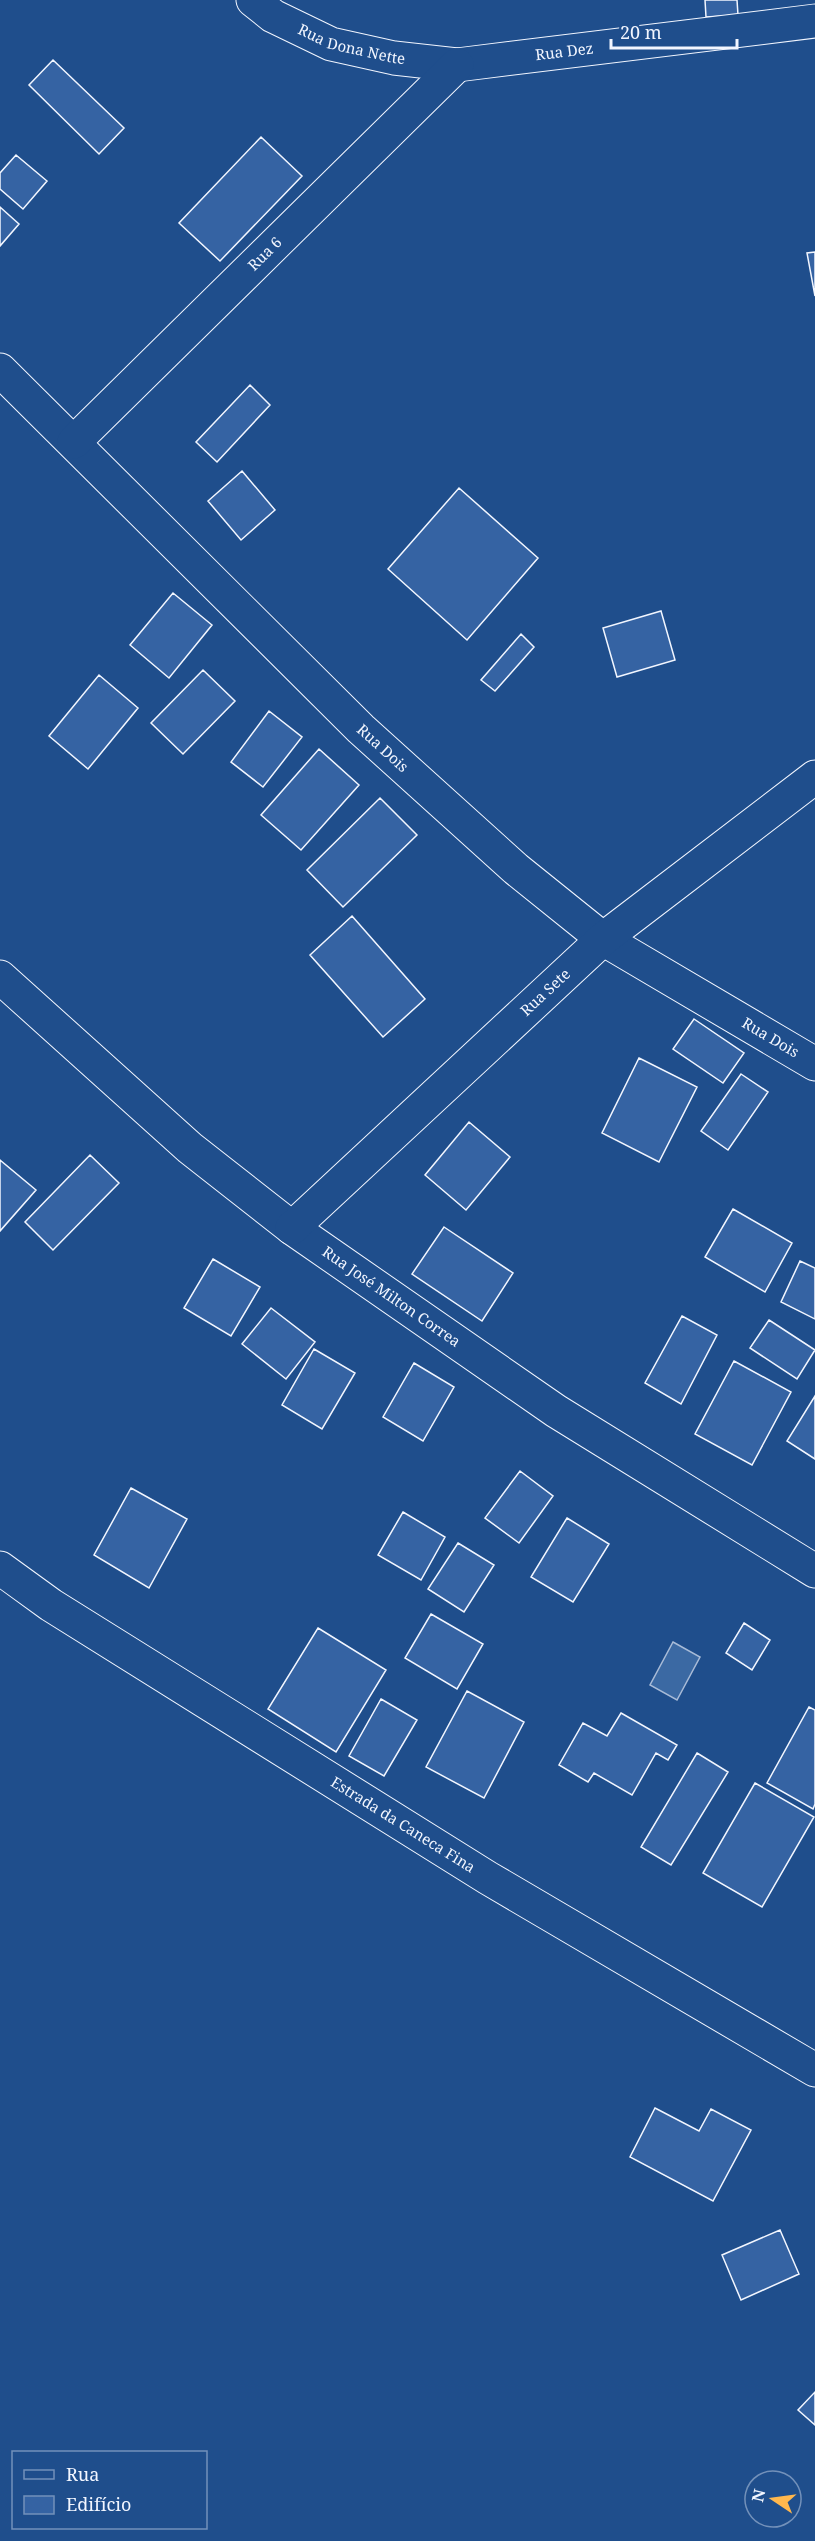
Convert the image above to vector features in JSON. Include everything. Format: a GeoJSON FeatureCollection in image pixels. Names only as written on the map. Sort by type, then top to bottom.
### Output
{"type":"FeatureCollection","features":[{"type":"Feature","properties":{"kind":"street","name":"Rua Dona Nette"},"geometry":{"type":"LineString","coordinates":[[253,0],[273,16],[331,44],[394,58],[457,65]]}},
{"type":"Feature","properties":{"kind":"street","name":"Rua Dez"},"geometry":{"type":"LineString","coordinates":[[457,65],[815,21]]}},
{"type":"Feature","properties":{"kind":"street","name":"Rua 6"},"geometry":{"type":"LineString","coordinates":[[74,442],[457,65]]}},
{"type":"Feature","properties":{"kind":"street","name":"Rua Dois"},"geometry":{"type":"LineString","coordinates":[[0,370],[361,729],[516,869],[603,939],[815,1065]]}},
{"type":"Feature","properties":{"kind":"street","name":"Rua Sete"},"geometry":{"type":"LineString","coordinates":[[292,1228],[603,939],[815,777]]}},
{"type":"Feature","properties":{"kind":"street","name":"Rua José Milton Correa"},"geometry":{"type":"LineString","coordinates":[[0,977],[190,1148],[292,1228],[556,1411],[815,1571]]}},
{"type":"Feature","properties":{"kind":"street","name":"Estrada da Caneca Fina"},"geometry":{"type":"LineString","coordinates":[[0,1568],[51,1605],[488,1878],[813,2064]]}},
{"type":"Feature","properties":{"kind":"water"},"geometry":{"type":"Polygon","coordinates":[[[673,1642],[700,1657],[677,1700],[650,1685],[673,1642]]]}},
{"type":"Feature","properties":{"kind":"building"},"geometry":{"type":"Polygon","coordinates":[[[705,0],[737,0],[738,15],[706,17],[705,0]]]}},
{"type":"Feature","properties":{"kind":"building"},"geometry":{"type":"Polygon","coordinates":[[[53,60],[124,128],[99,154],[29,85],[53,60]]]}},
{"type":"Feature","properties":{"kind":"building"},"geometry":{"type":"Polygon","coordinates":[[[261,137],[302,176],[220,261],[179,223],[261,137]]]}},
{"type":"Feature","properties":{"kind":"building"},"geometry":{"type":"Polygon","coordinates":[[[16,155],[47,181],[23,209],[0,189],[0,173],[16,155]]]}},
{"type":"Feature","properties":{"kind":"building"},"geometry":{"type":"Polygon","coordinates":[[[0,207],[19,224],[0,246],[0,207]]]}},
{"type":"Feature","properties":{"kind":"building"},"geometry":{"type":"Polygon","coordinates":[[[815,252],[815,296],[807,253],[815,252]]]}},
{"type":"Feature","properties":{"kind":"building"},"geometry":{"type":"Polygon","coordinates":[[[250,385],[270,405],[217,462],[196,442],[250,385]]]}},
{"type":"Feature","properties":{"kind":"building"},"geometry":{"type":"Polygon","coordinates":[[[242,471],[275,510],[241,540],[208,501],[242,471]]]}},
{"type":"Feature","properties":{"kind":"building"},"geometry":{"type":"Polygon","coordinates":[[[459,488],[538,558],[467,640],[388,569],[459,488]]]}},
{"type":"Feature","properties":{"kind":"building"},"geometry":{"type":"Polygon","coordinates":[[[173,593],[212,625],[169,678],[130,645],[173,593]]]}},
{"type":"Feature","properties":{"kind":"building"},"geometry":{"type":"Polygon","coordinates":[[[661,611],[675,660],[617,677],[603,628],[661,611]]]}},
{"type":"Feature","properties":{"kind":"building"},"geometry":{"type":"Polygon","coordinates":[[[521,634],[534,647],[495,691],[481,680],[521,634]]]}},
{"type":"Feature","properties":{"kind":"building"},"geometry":{"type":"Polygon","coordinates":[[[203,670],[235,701],[183,754],[151,723],[203,670]]]}},
{"type":"Feature","properties":{"kind":"building"},"geometry":{"type":"Polygon","coordinates":[[[99,675],[138,708],[88,769],[49,736],[99,675]]]}},
{"type":"Feature","properties":{"kind":"building"},"geometry":{"type":"Polygon","coordinates":[[[269,711],[302,737],[263,787],[231,762],[269,711]]]}},
{"type":"Feature","properties":{"kind":"building"},"geometry":{"type":"Polygon","coordinates":[[[319,749],[359,785],[301,850],[261,815],[319,749]]]}},
{"type":"Feature","properties":{"kind":"building"},"geometry":{"type":"Polygon","coordinates":[[[380,798],[417,835],[343,907],[307,870],[380,798]]]}},
{"type":"Feature","properties":{"kind":"building"},"geometry":{"type":"Polygon","coordinates":[[[352,916],[425,999],[383,1037],[310,955],[352,916]]]}},
{"type":"Feature","properties":{"kind":"building"},"geometry":{"type":"Polygon","coordinates":[[[694,1019],[744,1053],[723,1083],[673,1049],[694,1019]]]}},
{"type":"Feature","properties":{"kind":"building"},"geometry":{"type":"Polygon","coordinates":[[[639,1058],[697,1087],[659,1162],[602,1133],[639,1058]]]}},
{"type":"Feature","properties":{"kind":"building"},"geometry":{"type":"Polygon","coordinates":[[[741,1074],[768,1092],[728,1150],[701,1131],[741,1074]]]}},
{"type":"Feature","properties":{"kind":"building"},"geometry":{"type":"Polygon","coordinates":[[[469,1122],[510,1157],[466,1210],[425,1175],[469,1122]]]}},
{"type":"Feature","properties":{"kind":"building"},"geometry":{"type":"Polygon","coordinates":[[[90,1155],[119,1183],[53,1250],[25,1222],[90,1155]]]}},
{"type":"Feature","properties":{"kind":"building"},"geometry":{"type":"Polygon","coordinates":[[[0,1160],[36,1190],[0,1231],[0,1160]]]}},
{"type":"Feature","properties":{"kind":"building"},"geometry":{"type":"Polygon","coordinates":[[[733,1209],[792,1243],[765,1292],[705,1257],[733,1209]]]}},
{"type":"Feature","properties":{"kind":"building"},"geometry":{"type":"Polygon","coordinates":[[[444,1227],[513,1273],[482,1321],[412,1274],[444,1227]]]}},
{"type":"Feature","properties":{"kind":"building"},"geometry":{"type":"Polygon","coordinates":[[[213,1259],[260,1287],[231,1336],[184,1308],[213,1259]]]}},
{"type":"Feature","properties":{"kind":"building"},"geometry":{"type":"Polygon","coordinates":[[[800,1261],[815,1268],[815,1319],[781,1302],[800,1261]]]}},
{"type":"Feature","properties":{"kind":"building"},"geometry":{"type":"Polygon","coordinates":[[[271,1308],[315,1342],[286,1379],[242,1344],[271,1308]]]}},
{"type":"Feature","properties":{"kind":"building"},"geometry":{"type":"Polygon","coordinates":[[[682,1316],[717,1335],[681,1404],[645,1383],[682,1316]]]}},
{"type":"Feature","properties":{"kind":"building"},"geometry":{"type":"Polygon","coordinates":[[[769,1320],[815,1350],[797,1379],[750,1348],[769,1320]]]}},
{"type":"Feature","properties":{"kind":"building"},"geometry":{"type":"Polygon","coordinates":[[[314,1349],[355,1373],[322,1429],[282,1405],[314,1349]]]}},
{"type":"Feature","properties":{"kind":"building"},"geometry":{"type":"Polygon","coordinates":[[[734,1361],[791,1392],[752,1465],[695,1434],[734,1361]]]}},
{"type":"Feature","properties":{"kind":"building"},"geometry":{"type":"Polygon","coordinates":[[[414,1363],[454,1387],[423,1441],[383,1417],[414,1363]]]}},
{"type":"Feature","properties":{"kind":"building"},"geometry":{"type":"Polygon","coordinates":[[[815,1396],[815,1459],[787,1441],[815,1396]]]}},
{"type":"Feature","properties":{"kind":"building"},"geometry":{"type":"Polygon","coordinates":[[[520,1471],[553,1496],[519,1543],[485,1518],[520,1471]]]}},
{"type":"Feature","properties":{"kind":"building"},"geometry":{"type":"Polygon","coordinates":[[[131,1488],[187,1519],[149,1588],[94,1555],[131,1488]]]}},
{"type":"Feature","properties":{"kind":"building"},"geometry":{"type":"Polygon","coordinates":[[[403,1512],[445,1537],[421,1580],[378,1555],[403,1512]]]}},
{"type":"Feature","properties":{"kind":"building"},"geometry":{"type":"Polygon","coordinates":[[[567,1518],[609,1544],[573,1602],[531,1577],[567,1518]]]}},
{"type":"Feature","properties":{"kind":"building"},"geometry":{"type":"Polygon","coordinates":[[[458,1543],[494,1565],[464,1612],[428,1589],[458,1543]]]}},
{"type":"Feature","properties":{"kind":"building"},"geometry":{"type":"Polygon","coordinates":[[[431,1614],[483,1644],[457,1689],[405,1658],[431,1614]]]}},
{"type":"Feature","properties":{"kind":"building"},"geometry":{"type":"Polygon","coordinates":[[[744,1623],[770,1640],[752,1670],[726,1653],[744,1623]]]}},
{"type":"Feature","properties":{"kind":"building"},"geometry":{"type":"Polygon","coordinates":[[[318,1628],[386,1670],[336,1752],[268,1709],[318,1628]]]}},
{"type":"Feature","properties":{"kind":"building"},"geometry":{"type":"Polygon","coordinates":[[[467,1691],[524,1722],[484,1798],[426,1767],[467,1691]]]}},
{"type":"Feature","properties":{"kind":"building"},"geometry":{"type":"Polygon","coordinates":[[[381,1699],[417,1720],[384,1776],[349,1756],[381,1699]]]}},
{"type":"Feature","properties":{"kind":"building"},"geometry":{"type":"Polygon","coordinates":[[[809,1707],[815,1710],[815,1804],[813,1809],[767,1783],[809,1707]]]}},
{"type":"Feature","properties":{"kind":"building"},"geometry":{"type":"Polygon","coordinates":[[[621,1713],[677,1745],[668,1760],[656,1753],[632,1795],[594,1773],[588,1782],[559,1765],[583,1723],[607,1736],[621,1713]]]}},
{"type":"Feature","properties":{"kind":"building"},"geometry":{"type":"Polygon","coordinates":[[[697,1753],[728,1772],[671,1865],[641,1847],[697,1753]]]}},
{"type":"Feature","properties":{"kind":"building"},"geometry":{"type":"Polygon","coordinates":[[[755,1783],[814,1817],[762,1907],[703,1873],[755,1783]]]}},
{"type":"Feature","properties":{"kind":"building"},"geometry":{"type":"Polygon","coordinates":[[[655,2108],[699,2131],[711,2109],[751,2130],[713,2201],[630,2157],[655,2108]]]}},
{"type":"Feature","properties":{"kind":"building"},"geometry":{"type":"Polygon","coordinates":[[[780,2230],[799,2274],[741,2300],[722,2255],[780,2230]]]}},
{"type":"Feature","properties":{"kind":"building"},"geometry":{"type":"Polygon","coordinates":[[[815,2392],[815,2425],[798,2410],[815,2392]]]}}]}
